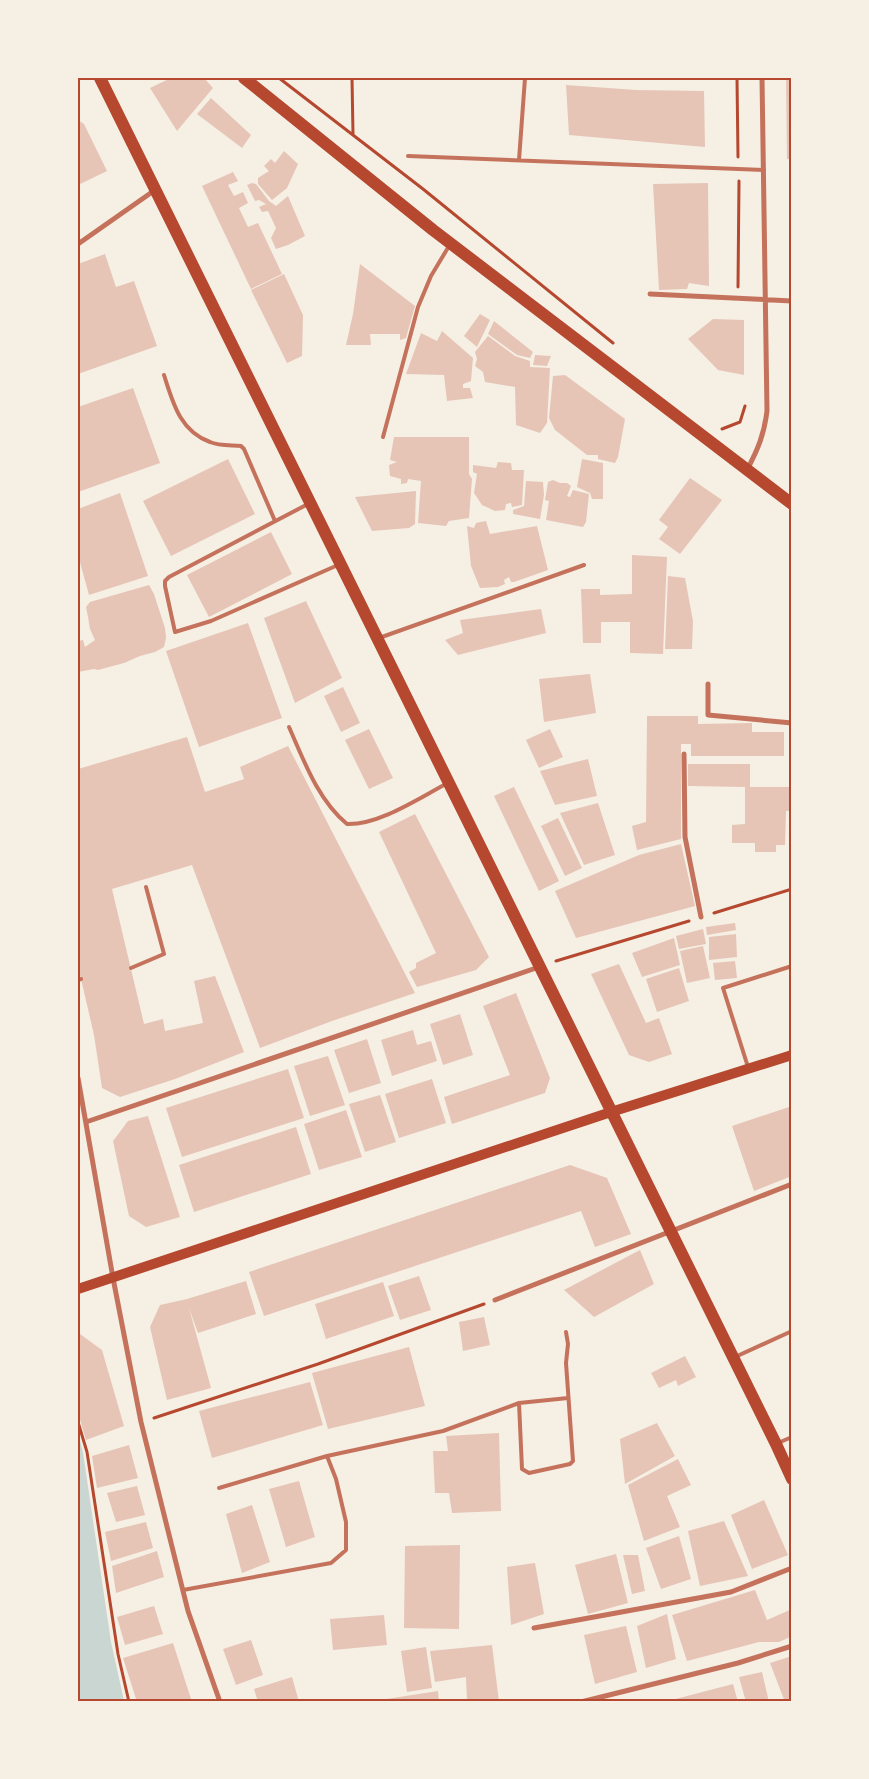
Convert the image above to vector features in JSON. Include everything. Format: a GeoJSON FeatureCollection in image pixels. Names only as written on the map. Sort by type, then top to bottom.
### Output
{"type":"FeatureCollection","features":[{"type":"Feature","properties":{"kind":"main road"},"geometry":{"type":"LineString","coordinates":[[100,78],[792,1479]]}},
{"type":"Feature","properties":{"kind":"main road"},"geometry":{"type":"LineString","coordinates":[[244,78],[450,244],[792,504]]}},
{"type":"Feature","properties":{"kind":"main road"},"geometry":{"type":"LineString","coordinates":[[78,1289],[748,1067],[792,1055]]}},
{"type":"Feature","properties":{"kind":"street"},"geometry":{"type":"LineString","coordinates":[[746,470],[760,447],[765,431],[767,411],[762,78]]}},
{"type":"Feature","properties":{"kind":"street"},"geometry":{"type":"LineString","coordinates":[[78,244],[155,189]]}},
{"type":"Feature","properties":{"kind":"street"},"geometry":{"type":"LineString","coordinates":[[650,294],[792,301]]}},
{"type":"Feature","properties":{"kind":"street"},"geometry":{"type":"LineString","coordinates":[[708,684],[708,715],[792,723]]}},
{"type":"Feature","properties":{"kind":"street"},"geometry":{"type":"LineString","coordinates":[[684,754],[685,837],[701,917]]}},
{"type":"Feature","properties":{"kind":"street"},"geometry":{"type":"LineString","coordinates":[[86,1122],[539,966]]}},
{"type":"Feature","properties":{"kind":"street"},"geometry":{"type":"LineString","coordinates":[[78,1078],[113,1278],[142,1422],[182,1590],[220,1702]]}},
{"type":"Feature","properties":{"kind":"street"},"geometry":{"type":"LineString","coordinates":[[496,1300],[792,1184]]}},
{"type":"Feature","properties":{"kind":"street"},"geometry":{"type":"LineString","coordinates":[[534,1628],[731,1592],[792,1568]]}},
{"type":"Feature","properties":{"kind":"street"},"geometry":{"type":"LineString","coordinates":[[581,1702],[738,1663],[792,1646]]}},
{"type":"Feature","properties":{"kind":"lane"},"geometry":{"type":"LineString","coordinates":[[519,160],[525,78]]}},
{"type":"Feature","properties":{"kind":"lane"},"geometry":{"type":"LineString","coordinates":[[408,156],[764,170]]}},
{"type":"Feature","properties":{"kind":"lane"},"geometry":{"type":"LineString","coordinates":[[383,437],[418,307],[431,276],[450,244]]}},
{"type":"Feature","properties":{"kind":"lane"},"geometry":{"type":"LineString","coordinates":[[164,375],[176,411],[183,422],[194,433],[211,443],[241,446],[244,449],[275,521]]}},
{"type":"Feature","properties":{"kind":"lane"},"geometry":{"type":"LineString","coordinates":[[310,503],[169,577],[165,581],[165,586],[175,632],[211,621],[340,564]]}},
{"type":"Feature","properties":{"kind":"lane"},"geometry":{"type":"LineString","coordinates":[[377,638],[584,565]]}},
{"type":"Feature","properties":{"kind":"lane"},"geometry":{"type":"LineString","coordinates":[[289,727],[313,778],[331,807],[347,824],[359,823],[383,816],[448,783]]}},
{"type":"Feature","properties":{"kind":"lane"},"geometry":{"type":"LineString","coordinates":[[131,968],[164,954],[146,887]]}},
{"type":"Feature","properties":{"kind":"lane"},"geometry":{"type":"LineString","coordinates":[[748,1067],[723,988],[792,966]]}},
{"type":"Feature","properties":{"kind":"lane"},"geometry":{"type":"LineString","coordinates":[[733,1358],[792,1331]]}},
{"type":"Feature","properties":{"kind":"lane"},"geometry":{"type":"LineString","coordinates":[[519,1403],[522,1469],[529,1473],[564,1467],[573,1461],[566,1363],[568,1344],[566,1332]]}},
{"type":"Feature","properties":{"kind":"lane"},"geometry":{"type":"LineString","coordinates":[[220,1488],[327,1456],[443,1431],[519,1403],[568,1398]]}},
{"type":"Feature","properties":{"kind":"lane"},"geometry":{"type":"LineString","coordinates":[[776,1444],[792,1437]]}},
{"type":"Feature","properties":{"kind":"lane"},"geometry":{"type":"LineString","coordinates":[[182,1590],[331,1563],[346,1550],[346,1522],[336,1479],[327,1456]]}},
{"type":"Feature","properties":{"kind":"path"},"geometry":{"type":"LineString","coordinates":[[279,78],[431,195],[618,347]]}},
{"type":"Feature","properties":{"kind":"path"},"geometry":{"type":"LineString","coordinates":[[352,78],[353,135]]}},
{"type":"Feature","properties":{"kind":"path"},"geometry":{"type":"LineString","coordinates":[[737,78],[738,299]]}},
{"type":"Feature","properties":{"kind":"path"},"geometry":{"type":"LineString","coordinates":[[721,429],[740,422],[745,406]]}},
{"type":"Feature","properties":{"kind":"path"},"geometry":{"type":"LineString","coordinates":[[539,966],[792,889]]}},
{"type":"Feature","properties":{"kind":"path"},"geometry":{"type":"LineString","coordinates":[[142,1422],[318,1364],[496,1300]]}},
{"type":"Feature","properties":{"kind":"path"},"geometry":{"type":"LineString","coordinates":[[78,1422],[87,1452],[118,1654],[129,1702]]}},
{"type":"Feature","properties":{"kind":"shaded area"},"geometry":{"type":"Polygon","coordinates":[[[78,1432],[83,1453],[111,1642],[124,1701],[78,1701],[78,1432]]]}},
{"type":"Feature","properties":{"kind":"building"},"geometry":{"type":"Polygon","coordinates":[[[171,78],[204,78],[213,88],[177,131],[150,88],[171,78]]]}},
{"type":"Feature","properties":{"kind":"building"},"geometry":{"type":"Polygon","coordinates":[[[786,78],[792,78],[792,159],[787,159],[786,78]]]}},
{"type":"Feature","properties":{"kind":"building"},"geometry":{"type":"Polygon","coordinates":[[[566,85],[636,90],[704,91],[705,147],[569,135],[566,85]]]}},
{"type":"Feature","properties":{"kind":"building"},"geometry":{"type":"Polygon","coordinates":[[[211,98],[251,135],[242,148],[197,114],[211,98]]]}},
{"type":"Feature","properties":{"kind":"building"},"geometry":{"type":"Polygon","coordinates":[[[78,120],[84,124],[107,171],[78,185],[78,120]]]}},
{"type":"Feature","properties":{"kind":"building"},"geometry":{"type":"Polygon","coordinates":[[[284,151],[298,164],[287,188],[272,200],[258,184],[258,178],[269,171],[264,166],[271,159],[275,163],[284,151]]]}},
{"type":"Feature","properties":{"kind":"building"},"geometry":{"type":"Polygon","coordinates":[[[233,172],[238,181],[228,185],[234,196],[243,192],[248,203],[239,208],[248,227],[258,223],[282,274],[251,289],[202,186],[233,172]]]}},
{"type":"Feature","properties":{"kind":"building"},"geometry":{"type":"Polygon","coordinates":[[[708,183],[709,286],[689,283],[687,289],[659,290],[653,184],[708,183]]]}},
{"type":"Feature","properties":{"kind":"building"},"geometry":{"type":"Polygon","coordinates":[[[256,184],[269,201],[276,206],[288,196],[305,236],[276,249],[271,238],[276,228],[268,211],[262,212],[259,207],[266,204],[259,200],[255,201],[247,185],[256,184]]]}},
{"type":"Feature","properties":{"kind":"building"},"geometry":{"type":"Polygon","coordinates":[[[105,254],[116,287],[134,281],[157,346],[78,374],[78,264],[105,254]]]}},
{"type":"Feature","properties":{"kind":"building"},"geometry":{"type":"Polygon","coordinates":[[[360,264],[415,306],[406,338],[400,340],[400,334],[370,334],[371,345],[346,345],[353,314],[360,264]]]}},
{"type":"Feature","properties":{"kind":"building"},"geometry":{"type":"Polygon","coordinates":[[[284,274],[303,315],[302,356],[287,363],[251,290],[284,274]]]}},
{"type":"Feature","properties":{"kind":"building"},"geometry":{"type":"Polygon","coordinates":[[[480,314],[490,320],[477,347],[464,336],[480,314]]]}},
{"type":"Feature","properties":{"kind":"building"},"geometry":{"type":"Polygon","coordinates":[[[713,319],[744,320],[744,375],[718,370],[688,339],[713,319]]]}},
{"type":"Feature","properties":{"kind":"building"},"geometry":{"type":"Polygon","coordinates":[[[494,321],[533,352],[530,358],[517,355],[488,334],[494,321]]]}},
{"type":"Feature","properties":{"kind":"building"},"geometry":{"type":"Polygon","coordinates":[[[442,331],[473,358],[471,381],[463,384],[463,388],[470,388],[473,398],[447,401],[444,375],[406,374],[421,333],[437,341],[442,331]]]}},
{"type":"Feature","properties":{"kind":"building"},"geometry":{"type":"Polygon","coordinates":[[[488,336],[515,356],[530,361],[530,367],[550,368],[547,423],[540,433],[516,425],[515,387],[485,382],[483,372],[475,366],[477,359],[475,352],[488,336]]]}},
{"type":"Feature","properties":{"kind":"building"},"geometry":{"type":"Polygon","coordinates":[[[535,355],[551,356],[547,366],[533,365],[535,355]]]}},
{"type":"Feature","properties":{"kind":"building"},"geometry":{"type":"Polygon","coordinates":[[[565,375],[625,419],[618,457],[615,463],[598,459],[598,455],[587,455],[555,430],[549,418],[553,376],[565,375]]]}},
{"type":"Feature","properties":{"kind":"building"},"geometry":{"type":"Polygon","coordinates":[[[133,388],[160,463],[78,492],[78,407],[133,388]]]}},
{"type":"Feature","properties":{"kind":"building"},"geometry":{"type":"Polygon","coordinates":[[[394,437],[469,437],[469,474],[472,479],[469,518],[449,521],[446,526],[418,523],[421,481],[408,479],[407,483],[401,484],[401,479],[390,476],[389,465],[397,462],[390,460],[394,437]]]}},
{"type":"Feature","properties":{"kind":"building"},"geometry":{"type":"Polygon","coordinates":[[[228,459],[255,514],[171,556],[143,501],[228,459]]]}},
{"type":"Feature","properties":{"kind":"building"},"geometry":{"type":"Polygon","coordinates":[[[582,459],[603,463],[603,499],[592,499],[590,493],[577,487],[582,459]]]}},
{"type":"Feature","properties":{"kind":"building"},"geometry":{"type":"Polygon","coordinates":[[[498,462],[511,463],[512,470],[524,470],[522,505],[512,507],[511,503],[506,504],[505,510],[495,511],[482,505],[474,493],[477,474],[473,472],[473,465],[496,468],[498,462]]]}},
{"type":"Feature","properties":{"kind":"building"},"geometry":{"type":"Polygon","coordinates":[[[690,478],[722,500],[680,554],[659,539],[668,527],[659,520],[690,478]]]}},
{"type":"Feature","properties":{"kind":"building"},"geometry":{"type":"Polygon","coordinates":[[[553,480],[567,483],[571,486],[567,496],[570,497],[573,490],[589,494],[586,522],[583,527],[546,520],[549,501],[545,500],[548,482],[553,480]]]}},
{"type":"Feature","properties":{"kind":"building"},"geometry":{"type":"Polygon","coordinates":[[[526,481],[543,482],[544,495],[540,519],[513,514],[513,510],[524,506],[526,481]]]}},
{"type":"Feature","properties":{"kind":"building"},"geometry":{"type":"Polygon","coordinates":[[[416,491],[415,524],[409,528],[372,531],[355,497],[416,491]]]}},
{"type":"Feature","properties":{"kind":"building"},"geometry":{"type":"Polygon","coordinates":[[[120,493],[148,576],[89,595],[78,555],[78,509],[120,493]]]}},
{"type":"Feature","properties":{"kind":"building"},"geometry":{"type":"Polygon","coordinates":[[[486,521],[490,534],[537,526],[548,570],[514,582],[511,582],[509,577],[504,580],[505,584],[498,587],[480,588],[471,566],[467,526],[474,528],[476,523],[486,521]]]}},
{"type":"Feature","properties":{"kind":"building"},"geometry":{"type":"Polygon","coordinates":[[[271,532],[292,574],[209,617],[187,575],[271,532]]]}},
{"type":"Feature","properties":{"kind":"building"},"geometry":{"type":"Polygon","coordinates":[[[632,555],[667,557],[663,654],[630,653],[630,622],[601,622],[601,643],[583,643],[581,589],[600,589],[600,595],[632,594],[632,555]]]}},
{"type":"Feature","properties":{"kind":"building"},"geometry":{"type":"Polygon","coordinates":[[[668,576],[685,578],[693,621],[692,649],[665,649],[668,576]]]}},
{"type":"Feature","properties":{"kind":"building"},"geometry":{"type":"Polygon","coordinates":[[[149,585],[154,594],[165,628],[166,638],[164,647],[124,663],[98,670],[78,672],[78,641],[83,640],[85,647],[95,640],[90,629],[86,607],[90,602],[149,585]]]}},
{"type":"Feature","properties":{"kind":"building"},"geometry":{"type":"Polygon","coordinates":[[[306,601],[342,678],[295,703],[264,618],[306,601]]]}},
{"type":"Feature","properties":{"kind":"building"},"geometry":{"type":"Polygon","coordinates":[[[541,609],[546,633],[458,655],[445,640],[463,633],[460,620],[541,609]]]}},
{"type":"Feature","properties":{"kind":"building"},"geometry":{"type":"Polygon","coordinates":[[[248,623],[282,718],[199,747],[166,651],[248,623]]]}},
{"type":"Feature","properties":{"kind":"building"},"geometry":{"type":"Polygon","coordinates":[[[590,674],[596,713],[544,722],[539,679],[590,674]]]}},
{"type":"Feature","properties":{"kind":"building"},"geometry":{"type":"Polygon","coordinates":[[[343,687],[360,723],[341,732],[324,696],[343,687]]]}},
{"type":"Feature","properties":{"kind":"building"},"geometry":{"type":"Polygon","coordinates":[[[647,716],[698,716],[698,724],[752,723],[752,732],[784,732],[784,756],[691,756],[691,744],[681,744],[681,839],[637,850],[632,826],[646,822],[647,716]]]}},
{"type":"Feature","properties":{"kind":"building"},"geometry":{"type":"Polygon","coordinates":[[[369,729],[393,778],[369,789],[345,740],[369,729]]]}},
{"type":"Feature","properties":{"kind":"building"},"geometry":{"type":"Polygon","coordinates":[[[550,729],[563,757],[539,768],[526,740],[550,729]]]}},
{"type":"Feature","properties":{"kind":"building"},"geometry":{"type":"Polygon","coordinates":[[[187,737],[205,792],[244,779],[240,767],[288,746],[415,993],[260,1048],[192,865],[112,889],[144,1024],[163,1019],[165,1031],[203,1023],[194,981],[215,976],[244,1052],[175,1079],[120,1097],[102,1088],[94,1035],[78,966],[78,769],[187,737]]]}},
{"type":"Feature","properties":{"kind":"building"},"geometry":{"type":"Polygon","coordinates":[[[588,759],[597,796],[555,805],[540,771],[588,759]]]}},
{"type":"Feature","properties":{"kind":"building"},"geometry":{"type":"Polygon","coordinates":[[[688,764],[750,764],[750,787],[790,787],[790,811],[786,811],[785,845],[776,845],[776,852],[755,852],[755,843],[732,843],[732,825],[745,824],[745,787],[688,786],[688,764]]]}},
{"type":"Feature","properties":{"kind":"building"},"geometry":{"type":"Polygon","coordinates":[[[514,787],[559,881],[539,891],[494,796],[514,787]]]}},
{"type":"Feature","properties":{"kind":"building"},"geometry":{"type":"Polygon","coordinates":[[[598,803],[615,855],[584,865],[560,813],[598,803]]]}},
{"type":"Feature","properties":{"kind":"building"},"geometry":{"type":"Polygon","coordinates":[[[415,814],[489,957],[476,970],[417,987],[409,972],[416,968],[416,963],[436,953],[379,832],[415,814]]]}},
{"type":"Feature","properties":{"kind":"building"},"geometry":{"type":"Polygon","coordinates":[[[558,818],[582,868],[565,876],[541,826],[558,818]]]}},
{"type":"Feature","properties":{"kind":"building"},"geometry":{"type":"Polygon","coordinates":[[[681,844],[695,906],[576,938],[555,891],[639,855],[681,844]]]}},
{"type":"Feature","properties":{"kind":"building"},"geometry":{"type":"Polygon","coordinates":[[[735,923],[736,930],[707,935],[706,927],[735,923]]]}},
{"type":"Feature","properties":{"kind":"building"},"geometry":{"type":"Polygon","coordinates":[[[703,929],[706,944],[679,949],[676,936],[703,929]]]}},
{"type":"Feature","properties":{"kind":"building"},"geometry":{"type":"Polygon","coordinates":[[[736,934],[737,957],[709,960],[709,937],[736,934]]]}},
{"type":"Feature","properties":{"kind":"building"},"geometry":{"type":"Polygon","coordinates":[[[674,938],[680,965],[642,977],[632,953],[674,938]]]}},
{"type":"Feature","properties":{"kind":"building"},"geometry":{"type":"Polygon","coordinates":[[[703,946],[710,978],[687,983],[680,951],[703,946]]]}},
{"type":"Feature","properties":{"kind":"building"},"geometry":{"type":"Polygon","coordinates":[[[735,961],[737,978],[715,980],[713,963],[735,961]]]}},
{"type":"Feature","properties":{"kind":"building"},"geometry":{"type":"Polygon","coordinates":[[[619,964],[646,1023],[659,1018],[672,1054],[649,1062],[629,1055],[591,974],[619,964]]]}},
{"type":"Feature","properties":{"kind":"building"},"geometry":{"type":"Polygon","coordinates":[[[679,968],[689,1001],[657,1012],[646,979],[679,968]]]}},
{"type":"Feature","properties":{"kind":"building"},"geometry":{"type":"Polygon","coordinates":[[[516,993],[550,1078],[545,1093],[452,1124],[444,1097],[510,1075],[483,1006],[516,993]]]}},
{"type":"Feature","properties":{"kind":"building"},"geometry":{"type":"Polygon","coordinates":[[[460,1014],[473,1055],[443,1065],[430,1024],[460,1014]]]}},
{"type":"Feature","properties":{"kind":"building"},"geometry":{"type":"Polygon","coordinates":[[[413,1030],[417,1045],[431,1041],[437,1061],[392,1076],[381,1040],[413,1030]]]}},
{"type":"Feature","properties":{"kind":"building"},"geometry":{"type":"Polygon","coordinates":[[[367,1039],[381,1083],[349,1093],[334,1050],[367,1039]]]}},
{"type":"Feature","properties":{"kind":"building"},"geometry":{"type":"Polygon","coordinates":[[[328,1056],[345,1105],[310,1116],[294,1066],[328,1056]]]}},
{"type":"Feature","properties":{"kind":"building"},"geometry":{"type":"Polygon","coordinates":[[[288,1069],[304,1118],[182,1157],[166,1108],[288,1069]]]}},
{"type":"Feature","properties":{"kind":"building"},"geometry":{"type":"Polygon","coordinates":[[[432,1079],[446,1123],[399,1138],[385,1094],[432,1079]]]}},
{"type":"Feature","properties":{"kind":"building"},"geometry":{"type":"Polygon","coordinates":[[[380,1095],[396,1142],[365,1152],[349,1104],[380,1095]]]}},
{"type":"Feature","properties":{"kind":"building"},"geometry":{"type":"Polygon","coordinates":[[[792,1106],[792,1176],[754,1191],[732,1126],[792,1106]]]}},
{"type":"Feature","properties":{"kind":"building"},"geometry":{"type":"Polygon","coordinates":[[[346,1110],[362,1157],[319,1170],[304,1124],[346,1110]]]}},
{"type":"Feature","properties":{"kind":"building"},"geometry":{"type":"Polygon","coordinates":[[[148,1116],[180,1217],[146,1227],[129,1216],[113,1141],[128,1121],[148,1116]]]}},
{"type":"Feature","properties":{"kind":"building"},"geometry":{"type":"Polygon","coordinates":[[[296,1127],[311,1174],[194,1212],[179,1165],[296,1127]]]}},
{"type":"Feature","properties":{"kind":"building"},"geometry":{"type":"Polygon","coordinates":[[[570,1165],[607,1178],[631,1234],[595,1247],[581,1211],[264,1316],[249,1272],[570,1165]]]}},
{"type":"Feature","properties":{"kind":"building"},"geometry":{"type":"Polygon","coordinates":[[[640,1250],[654,1284],[594,1317],[564,1290],[640,1250]]]}},
{"type":"Feature","properties":{"kind":"building"},"geometry":{"type":"Polygon","coordinates":[[[419,1276],[431,1310],[400,1320],[388,1286],[419,1276]]]}},
{"type":"Feature","properties":{"kind":"building"},"geometry":{"type":"Polygon","coordinates":[[[246,1281],[256,1314],[198,1333],[189,1308],[211,1388],[167,1400],[150,1327],[160,1305],[246,1281]]]}},
{"type":"Feature","properties":{"kind":"building"},"geometry":{"type":"Polygon","coordinates":[[[383,1282],[394,1316],[326,1339],[315,1304],[383,1282]]]}},
{"type":"Feature","properties":{"kind":"building"},"geometry":{"type":"Polygon","coordinates":[[[484,1317],[490,1345],[463,1351],[459,1322],[484,1317]]]}},
{"type":"Feature","properties":{"kind":"building"},"geometry":{"type":"Polygon","coordinates":[[[80,1334],[102,1350],[124,1426],[86,1440],[78,1413],[78,1335],[80,1334]]]}},
{"type":"Feature","properties":{"kind":"building"},"geometry":{"type":"Polygon","coordinates":[[[409,1347],[425,1406],[328,1429],[312,1373],[409,1347]]]}},
{"type":"Feature","properties":{"kind":"building"},"geometry":{"type":"Polygon","coordinates":[[[685,1356],[696,1377],[678,1386],[676,1380],[659,1388],[651,1373],[685,1356]]]}},
{"type":"Feature","properties":{"kind":"building"},"geometry":{"type":"Polygon","coordinates":[[[310,1382],[323,1425],[212,1458],[199,1411],[310,1382]]]}},
{"type":"Feature","properties":{"kind":"building"},"geometry":{"type":"Polygon","coordinates":[[[657,1423],[675,1456],[625,1484],[620,1439],[657,1423]]]}},
{"type":"Feature","properties":{"kind":"building"},"geometry":{"type":"Polygon","coordinates":[[[499,1433],[501,1511],[452,1513],[449,1493],[435,1493],[433,1451],[448,1451],[446,1436],[499,1433]]]}},
{"type":"Feature","properties":{"kind":"building"},"geometry":{"type":"Polygon","coordinates":[[[129,1445],[138,1478],[97,1488],[92,1456],[129,1445]]]}},
{"type":"Feature","properties":{"kind":"building"},"geometry":{"type":"Polygon","coordinates":[[[678,1459],[691,1485],[667,1496],[680,1527],[644,1541],[628,1485],[678,1459]]]}},
{"type":"Feature","properties":{"kind":"building"},"geometry":{"type":"Polygon","coordinates":[[[299,1481],[315,1537],[286,1547],[269,1489],[299,1481]]]}},
{"type":"Feature","properties":{"kind":"building"},"geometry":{"type":"Polygon","coordinates":[[[137,1486],[145,1515],[116,1522],[107,1493],[137,1486]]]}},
{"type":"Feature","properties":{"kind":"building"},"geometry":{"type":"Polygon","coordinates":[[[764,1500],[788,1555],[752,1569],[731,1515],[764,1500]]]}},
{"type":"Feature","properties":{"kind":"building"},"geometry":{"type":"Polygon","coordinates":[[[252,1505],[270,1562],[242,1573],[226,1514],[252,1505]]]}},
{"type":"Feature","properties":{"kind":"building"},"geometry":{"type":"Polygon","coordinates":[[[724,1521],[748,1576],[700,1586],[688,1531],[724,1521]]]}},
{"type":"Feature","properties":{"kind":"building"},"geometry":{"type":"Polygon","coordinates":[[[146,1522],[153,1548],[111,1561],[105,1532],[146,1522]]]}},
{"type":"Feature","properties":{"kind":"building"},"geometry":{"type":"Polygon","coordinates":[[[679,1536],[691,1579],[661,1589],[646,1548],[679,1536]]]}},
{"type":"Feature","properties":{"kind":"building"},"geometry":{"type":"Polygon","coordinates":[[[460,1545],[459,1629],[404,1628],[405,1546],[460,1545]]]}},
{"type":"Feature","properties":{"kind":"building"},"geometry":{"type":"Polygon","coordinates":[[[157,1551],[164,1577],[116,1593],[112,1566],[157,1551]]]}},
{"type":"Feature","properties":{"kind":"building"},"geometry":{"type":"Polygon","coordinates":[[[616,1554],[628,1603],[588,1614],[575,1565],[616,1554]]]}},
{"type":"Feature","properties":{"kind":"building"},"geometry":{"type":"Polygon","coordinates":[[[623,1555],[638,1555],[645,1591],[632,1594],[623,1555]]]}},
{"type":"Feature","properties":{"kind":"building"},"geometry":{"type":"Polygon","coordinates":[[[535,1563],[544,1614],[511,1625],[507,1567],[535,1563]]]}},
{"type":"Feature","properties":{"kind":"building"},"geometry":{"type":"Polygon","coordinates":[[[755,1590],[767,1620],[792,1609],[792,1636],[779,1642],[759,1642],[687,1661],[672,1615],[755,1590]]]}},
{"type":"Feature","properties":{"kind":"building"},"geometry":{"type":"Polygon","coordinates":[[[154,1606],[163,1634],[125,1645],[117,1617],[154,1606]]]}},
{"type":"Feature","properties":{"kind":"building"},"geometry":{"type":"Polygon","coordinates":[[[667,1614],[676,1659],[646,1668],[637,1626],[667,1614]]]}},
{"type":"Feature","properties":{"kind":"building"},"geometry":{"type":"Polygon","coordinates":[[[384,1615],[387,1645],[333,1650],[330,1619],[384,1615]]]}},
{"type":"Feature","properties":{"kind":"building"},"geometry":{"type":"Polygon","coordinates":[[[626,1626],[637,1672],[595,1684],[584,1635],[626,1626]]]}},
{"type":"Feature","properties":{"kind":"building"},"geometry":{"type":"Polygon","coordinates":[[[251,1640],[263,1675],[236,1685],[223,1649],[251,1640]]]}},
{"type":"Feature","properties":{"kind":"building"},"geometry":{"type":"Polygon","coordinates":[[[173,1643],[192,1702],[137,1702],[123,1658],[173,1643]]]}},
{"type":"Feature","properties":{"kind":"building"},"geometry":{"type":"Polygon","coordinates":[[[492,1645],[499,1702],[467,1702],[466,1677],[435,1682],[430,1651],[492,1645]]]}},
{"type":"Feature","properties":{"kind":"building"},"geometry":{"type":"Polygon","coordinates":[[[426,1647],[432,1688],[407,1692],[401,1651],[426,1647]]]}},
{"type":"Feature","properties":{"kind":"building"},"geometry":{"type":"Polygon","coordinates":[[[792,1656],[792,1702],[785,1702],[770,1663],[792,1656]]]}},
{"type":"Feature","properties":{"kind":"building"},"geometry":{"type":"Polygon","coordinates":[[[762,1672],[769,1702],[746,1702],[739,1677],[762,1672]]]}},
{"type":"Feature","properties":{"kind":"building"},"geometry":{"type":"Polygon","coordinates":[[[292,1677],[299,1702],[258,1702],[254,1689],[292,1677]]]}},
{"type":"Feature","properties":{"kind":"building"},"geometry":{"type":"Polygon","coordinates":[[[733,1684],[738,1702],[668,1702],[668,1701],[733,1684]]]}},
{"type":"Feature","properties":{"kind":"building"},"geometry":{"type":"Polygon","coordinates":[[[438,1691],[439,1702],[381,1702],[380,1700],[438,1691]]]}}]}
